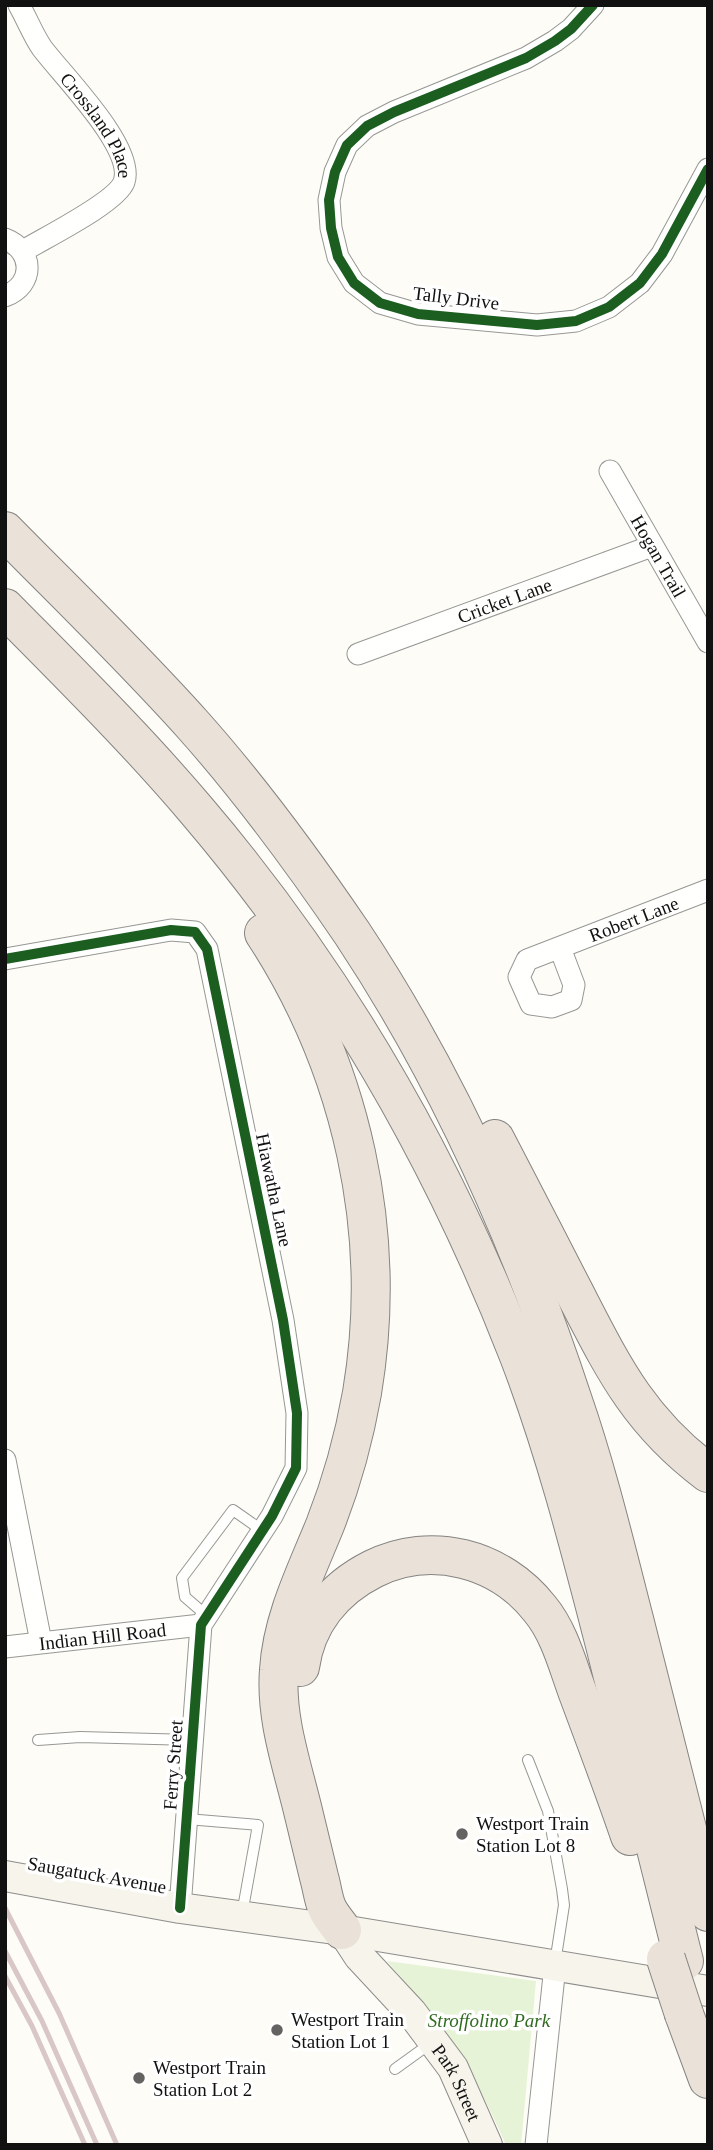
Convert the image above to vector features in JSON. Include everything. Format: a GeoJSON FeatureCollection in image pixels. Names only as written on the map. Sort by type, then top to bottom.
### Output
{"type":"FeatureCollection","features":[{"type":"Feature","properties":{"kind":"highway"},"geometry":{"type":"LineString","coordinates":[[5,531],[195,727],[277,828],[387,989],[450,1101],[494,1195],[573,1399],[610,1523],[708,1912]]}},
{"type":"Feature","properties":{"kind":"highway"},"geometry":{"type":"LineString","coordinates":[[5,608],[198,812],[277,912],[314,963],[383,1071],[426,1151],[471,1242],[520,1360],[561,1483],[595,1606],[675,1960]]}},
{"type":"Feature","properties":{"kind":"highway"},"geometry":{"type":"LineString","coordinates":[[111,717],[176,814],[243,902],[288,972],[326,1052],[344,1102],[357,1154],[365,1205],[371,1281],[369,1335],[362,1390],[344,1471],[288,1618],[278,1672],[280,1712],[304,1815],[327,1909],[341,1930]]}},
{"type":"Feature","properties":{"kind":"highway"},"geometry":{"type":"LineString","coordinates":[[315,880],[390,968],[440,1040],[627,1390],[660,1432],[708,1473]]}},
{"type":"Feature","properties":{"kind":"highway"},"geometry":{"type":"LineString","coordinates":[[341,1930],[346,1912],[301,1720],[299,1682],[305,1643],[318,1616],[338,1592],[381,1565],[412,1556],[446,1555],[478,1563],[507,1578],[531,1598],[550,1623],[675,1960],[697,2007],[708,2056]]}},
{"type":"Feature","properties":{"kind":"highway"},"geometry":{"type":"LineString","coordinates":[[697,2007],[708,2080]]}},
{"type":"Feature","properties":{"kind":"main road","name":"Saugatuck Avenue"},"geometry":{"type":"LineString","coordinates":[[5,1876],[180,1908],[341,1930],[555,1966],[697,2007]]}},
{"type":"Feature","properties":{"kind":"main road","name":"Park Street"},"geometry":{"type":"LineString","coordinates":[[341,1930],[359,1956],[412,2013],[453,2068],[487,2145]]}},
{"type":"Feature","properties":{"kind":"street","name":"Crossland Place"},"geometry":{"type":"LineString","coordinates":[[5,296],[20,287],[27,270],[27,260],[14,245],[113,197],[124,181],[123,163],[117,143],[41,46],[19,5]]}},
{"type":"Feature","properties":{"kind":"street","name":"Tally Drive"},"geometry":{"type":"LineString","coordinates":[[593,5],[571,29],[526,58],[394,112],[367,126],[347,145],[335,172],[329,200],[331,228],[338,257],[354,283],[380,303],[418,314],[537,325],[576,321],[610,307],[640,283],[662,254],[708,169]]}},
{"type":"Feature","properties":{"kind":"street","name":"Hogan Trail"},"geometry":{"type":"LineString","coordinates":[[610,471],[708,642]]}},
{"type":"Feature","properties":{"kind":"street","name":"Cricket Lane"},"geometry":{"type":"LineString","coordinates":[[358,654],[652,546]]}},
{"type":"Feature","properties":{"kind":"street","name":"Robert Lane"},"geometry":{"type":"LineString","coordinates":[[560,947],[708,890]]}},
{"type":"Feature","properties":{"kind":"street","name":"Hiawatha Lane"},"geometry":{"type":"LineString","coordinates":[[5,959],[171,930],[195,932],[207,949],[283,1320],[297,1413],[296,1468],[263,1531],[204,1621]]}},
{"type":"Feature","properties":{"kind":"street"},"geometry":{"type":"LineString","coordinates":[[5,1460],[41,1642]]}},
{"type":"Feature","properties":{"kind":"street","name":"Indian Hill Road"},"geometry":{"type":"LineString","coordinates":[[5,1647],[204,1621]]}},
{"type":"Feature","properties":{"kind":"street","name":"Ferry Street"},"geometry":{"type":"LineString","coordinates":[[180,1908],[204,1621]]}},
{"type":"Feature","properties":{"kind":"street"},"geometry":{"type":"LineString","coordinates":[[536,2145],[555,1966]]}},
{"type":"Feature","properties":{"kind":"lane"},"geometry":{"type":"LineString","coordinates":[[204,1621],[185,1597],[182,1578],[233,1510],[263,1531]]}},
{"type":"Feature","properties":{"kind":"lane"},"geometry":{"type":"LineString","coordinates":[[38,1740],[80,1737],[192,1740]]}},
{"type":"Feature","properties":{"kind":"lane"},"geometry":{"type":"LineString","coordinates":[[528,1760],[548,1811],[562,1889],[564,1905],[555,1966]]}},
{"type":"Feature","properties":{"kind":"lane"},"geometry":{"type":"LineString","coordinates":[[187,1819],[258,1825],[241,1916]]}},
{"type":"Feature","properties":{"kind":"lane"},"geometry":{"type":"LineString","coordinates":[[395,2068],[434,2042]]}},
{"type":"Feature","properties":{"kind":"green space","name":"Stroffolino Park"},"geometry":{"type":"Polygon","coordinates":[[[387,1961],[536,1981],[521,2145],[506,2145],[464,2062],[428,2009],[387,1961]]]}},
{"type":"Feature","properties":{"kind":"railway"},"geometry":{"type":"LineString","coordinates":[[5,1908],[59,2013],[117,2145]]}},
{"type":"Feature","properties":{"kind":"railway"},"geometry":{"type":"LineString","coordinates":[[5,1951],[42,2021],[97,2145]]}},
{"type":"Feature","properties":{"kind":"railway"},"geometry":{"type":"LineString","coordinates":[[5,1976],[32,2026],[85,2145]]}},
{"type":"Feature","properties":{"kind":"cycle path"},"geometry":{"type":"LineString","coordinates":[[593,5],[571,29],[526,58],[394,112],[367,126],[347,145],[335,172],[329,200],[331,228],[338,257],[354,283],[380,303],[418,314],[537,325],[576,321],[609,307],[640,283],[662,254],[708,169]]}},
{"type":"Feature","properties":{"kind":"cycle path"},"geometry":{"type":"LineString","coordinates":[[5,959],[171,930],[195,932],[207,949],[283,1320],[297,1413],[296,1468],[272,1516],[201,1625],[180,1908]]}},
{"type":"Feature","properties":{"kind":"place","name":"Westport Train Station Lot 8"},"geometry":{"type":"Point","coordinates":[462,1834]}},
{"type":"Feature","properties":{"kind":"place","name":"Westport Train Station Lot 1"},"geometry":{"type":"Point","coordinates":[277,2030]}},
{"type":"Feature","properties":{"kind":"place","name":"Westport Train Station Lot 2"},"geometry":{"type":"Point","coordinates":[139,2078]}}]}
